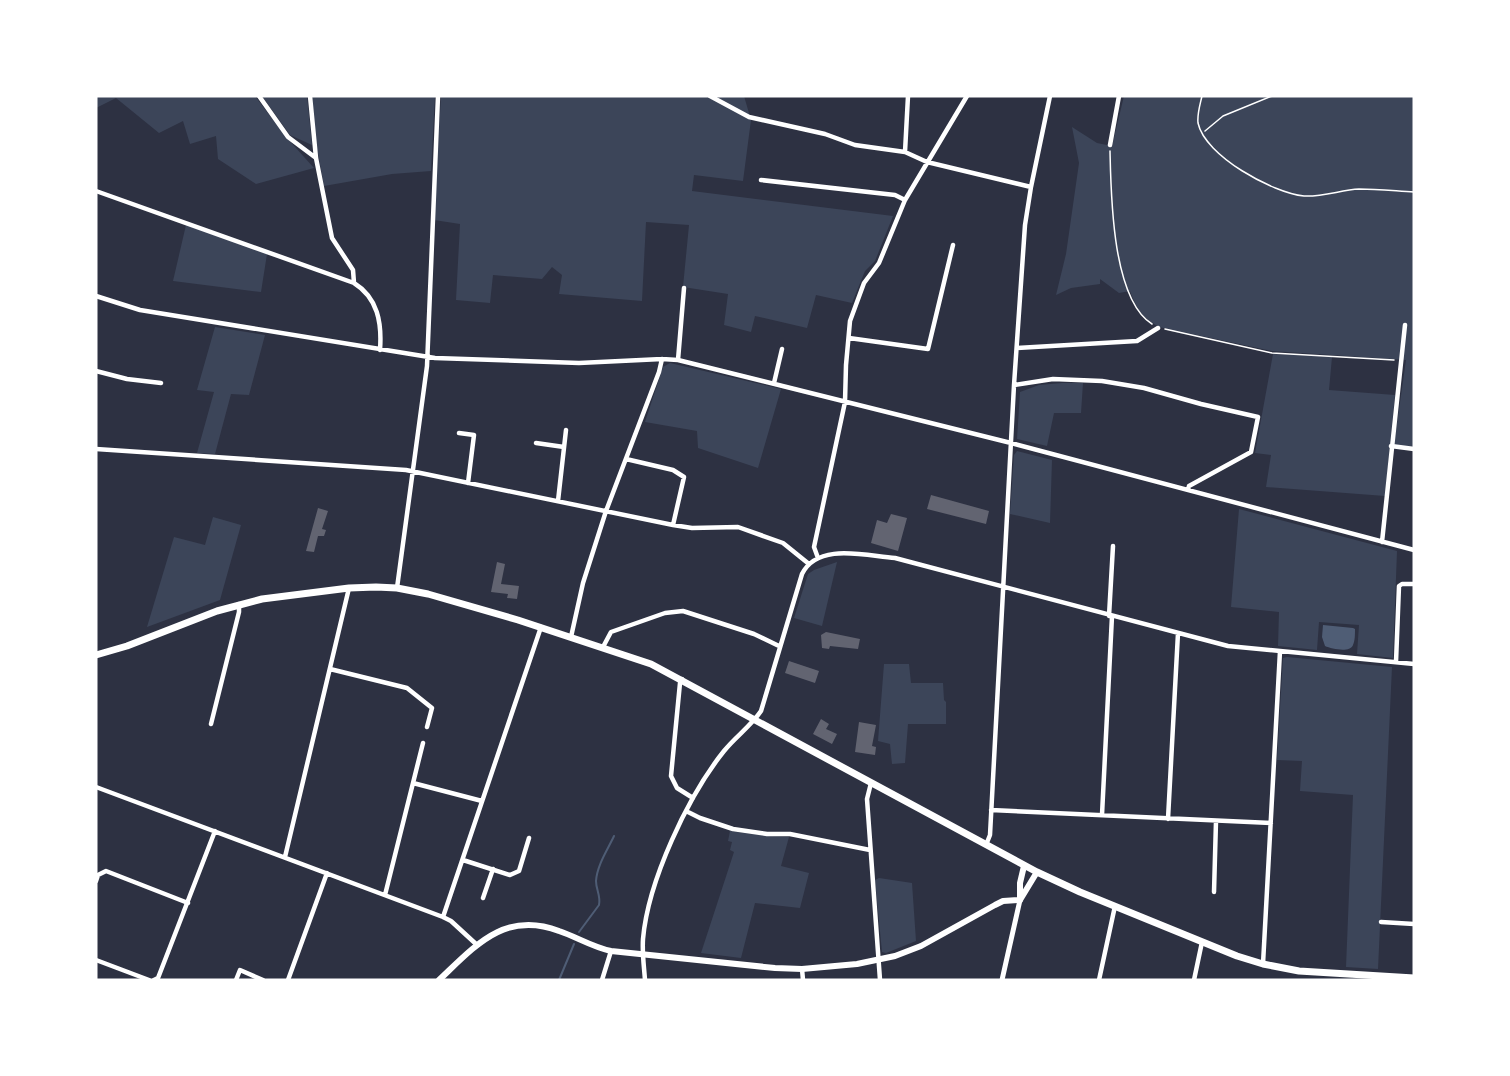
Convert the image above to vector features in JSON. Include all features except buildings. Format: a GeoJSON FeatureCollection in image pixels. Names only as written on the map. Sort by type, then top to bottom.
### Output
{"type":"FeatureCollection","features":[{"type":"Feature","properties":{"kind":"main road"},"geometry":{"type":"LineString","coordinates":[[96,655],[127,646],[239,604],[290,595],[376,587],[397,588],[449,599],[651,664],[1024,866],[1202,942],[1299,975],[1414,978]]}},
{"type":"Feature","properties":{"kind":"main road"},"geometry":{"type":"LineString","coordinates":[[1020,900],[1020,883],[1024,866]]}},
{"type":"Feature","properties":{"kind":"main road"},"geometry":{"type":"LineString","coordinates":[[1020,900],[1037,872]]}},
{"type":"Feature","properties":{"kind":"main road"},"geometry":{"type":"LineString","coordinates":[[439,980],[476,945],[498,931],[521,925],[558,930],[611,951],[802,969],[879,960],[921,946],[1003,901],[1020,900]]}},
{"type":"Feature","properties":{"kind":"street"},"geometry":{"type":"LineString","coordinates":[[259,96],[288,137],[316,158]]}},
{"type":"Feature","properties":{"kind":"street"},"geometry":{"type":"LineString","coordinates":[[310,96],[316,158],[332,238],[353,270],[354,283]]}},
{"type":"Feature","properties":{"kind":"street"},"geometry":{"type":"LineString","coordinates":[[397,588],[426,357],[438,96]]}},
{"type":"Feature","properties":{"kind":"street"},"geometry":{"type":"LineString","coordinates":[[710,96],[749,117],[825,134],[855,145],[905,152],[927,162],[1030,187]]}},
{"type":"Feature","properties":{"kind":"street"},"geometry":{"type":"LineString","coordinates":[[905,152],[908,96]]}},
{"type":"Feature","properties":{"kind":"street"},"geometry":{"type":"LineString","coordinates":[[818,558],[814,547],[845,402],[850,321],[857,298],[868,276],[879,263],[905,200],[967,96]]}},
{"type":"Feature","properties":{"kind":"street"},"geometry":{"type":"LineString","coordinates":[[986,845],[990,835],[1014,385],[1025,225],[1030,187],[1050,96]]}},
{"type":"Feature","properties":{"kind":"street"},"geometry":{"type":"LineString","coordinates":[[1110,145],[1119,96]]}},
{"type":"Feature","properties":{"kind":"street"},"geometry":{"type":"LineString","coordinates":[[761,180],[895,195],[905,200]]}},
{"type":"Feature","properties":{"kind":"street"},"geometry":{"type":"LineString","coordinates":[[96,191],[354,283],[366,292],[375,304],[381,338],[380,350]]}},
{"type":"Feature","properties":{"kind":"street"},"geometry":{"type":"LineString","coordinates":[[849,338],[928,348],[953,245]]}},
{"type":"Feature","properties":{"kind":"street"},"geometry":{"type":"LineString","coordinates":[[678,360],[684,288]]}},
{"type":"Feature","properties":{"kind":"street"},"geometry":{"type":"LineString","coordinates":[[96,296],[140,310],[426,357],[579,363],[678,360],[1011,443],[1414,550]]}},
{"type":"Feature","properties":{"kind":"street"},"geometry":{"type":"LineString","coordinates":[[1382,542],[1405,324]]}},
{"type":"Feature","properties":{"kind":"street"},"geometry":{"type":"LineString","coordinates":[[1017,348],[1137,341],[1158,328]]}},
{"type":"Feature","properties":{"kind":"street"},"geometry":{"type":"LineString","coordinates":[[774,383],[783,348]]}},
{"type":"Feature","properties":{"kind":"street"},"geometry":{"type":"LineString","coordinates":[[571,637],[583,583],[606,511],[662,359]]}},
{"type":"Feature","properties":{"kind":"street"},"geometry":{"type":"LineString","coordinates":[[96,371],[127,379],[161,383]]}},
{"type":"Feature","properties":{"kind":"street"},"geometry":{"type":"LineString","coordinates":[[1014,385],[1053,379],[1102,381],[1144,388],[1258,417],[1251,452],[1189,486],[1188,490]]}},
{"type":"Feature","properties":{"kind":"street"},"geometry":{"type":"LineString","coordinates":[[558,501],[566,430]]}},
{"type":"Feature","properties":{"kind":"street"},"geometry":{"type":"LineString","coordinates":[[459,433],[474,435],[468,483]]}},
{"type":"Feature","properties":{"kind":"street"},"geometry":{"type":"LineString","coordinates":[[536,443],[564,447]]}},
{"type":"Feature","properties":{"kind":"street"},"geometry":{"type":"LineString","coordinates":[[1391,446],[1414,449]]}},
{"type":"Feature","properties":{"kind":"street"},"geometry":{"type":"LineString","coordinates":[[96,449],[413,471],[673,525],[692,528],[738,527],[783,543],[809,564]]}},
{"type":"Feature","properties":{"kind":"street"},"geometry":{"type":"LineString","coordinates":[[626,459],[673,470],[684,477],[673,525]]}},
{"type":"Feature","properties":{"kind":"street"},"geometry":{"type":"LineString","coordinates":[[1102,815],[1113,546]]}},
{"type":"Feature","properties":{"kind":"street"},"geometry":{"type":"LineString","coordinates":[[645,980],[643,937],[648,909],[658,878],[693,798],[724,750],[761,711],[802,574],[809,564],[818,558],[843,553],[895,558],[1228,646],[1414,664]]}},
{"type":"Feature","properties":{"kind":"street"},"geometry":{"type":"LineString","coordinates":[[1396,662],[1399,586],[1414,584]]}},
{"type":"Feature","properties":{"kind":"street"},"geometry":{"type":"LineString","coordinates":[[285,857],[350,588]]}},
{"type":"Feature","properties":{"kind":"street"},"geometry":{"type":"LineString","coordinates":[[211,724],[239,612],[239,604]]}},
{"type":"Feature","properties":{"kind":"street"},"geometry":{"type":"LineString","coordinates":[[603,647],[611,632],[677,611],[688,612],[754,634],[779,646]]}},
{"type":"Feature","properties":{"kind":"street"},"geometry":{"type":"LineString","coordinates":[[443,917],[541,627]]}},
{"type":"Feature","properties":{"kind":"street"},"geometry":{"type":"LineString","coordinates":[[1168,819],[1178,633]]}},
{"type":"Feature","properties":{"kind":"street"},"geometry":{"type":"LineString","coordinates":[[1263,964],[1280,651]]}},
{"type":"Feature","properties":{"kind":"street"},"geometry":{"type":"LineString","coordinates":[[330,669],[407,688],[432,708],[427,727]]}},
{"type":"Feature","properties":{"kind":"street"},"geometry":{"type":"LineString","coordinates":[[682,679],[671,776],[676,788],[693,798]]}},
{"type":"Feature","properties":{"kind":"street"},"geometry":{"type":"LineString","coordinates":[[385,895],[423,743]]}},
{"type":"Feature","properties":{"kind":"street"},"geometry":{"type":"LineString","coordinates":[[413,783],[482,801]]}},
{"type":"Feature","properties":{"kind":"street"},"geometry":{"type":"LineString","coordinates":[[871,783],[867,799],[880,980]]}},
{"type":"Feature","properties":{"kind":"street"},"geometry":{"type":"LineString","coordinates":[[96,787],[443,917],[451,921],[476,945]]}},
{"type":"Feature","properties":{"kind":"street"},"geometry":{"type":"LineString","coordinates":[[991,810],[1271,824]]}},
{"type":"Feature","properties":{"kind":"street"},"geometry":{"type":"LineString","coordinates":[[686,811],[733,829],[767,834],[790,834],[870,850]]}},
{"type":"Feature","properties":{"kind":"street"},"geometry":{"type":"LineString","coordinates":[[1214,892],[1216,821]]}},
{"type":"Feature","properties":{"kind":"street"},"geometry":{"type":"LineString","coordinates":[[154,980],[158,978],[215,831]]}},
{"type":"Feature","properties":{"kind":"street"},"geometry":{"type":"LineString","coordinates":[[463,860],[510,875],[515,874],[519,871],[529,838]]}},
{"type":"Feature","properties":{"kind":"street"},"geometry":{"type":"LineString","coordinates":[[483,898],[493,869]]}},
{"type":"Feature","properties":{"kind":"street"},"geometry":{"type":"LineString","coordinates":[[96,881],[98,874],[106,871],[188,903]]}},
{"type":"Feature","properties":{"kind":"street"},"geometry":{"type":"LineString","coordinates":[[288,980],[327,873]]}},
{"type":"Feature","properties":{"kind":"street"},"geometry":{"type":"LineString","coordinates":[[1002,980],[1020,900]]}},
{"type":"Feature","properties":{"kind":"street"},"geometry":{"type":"LineString","coordinates":[[1099,980],[1115,906]]}},
{"type":"Feature","properties":{"kind":"street"},"geometry":{"type":"LineString","coordinates":[[1381,922],[1414,924]]}},
{"type":"Feature","properties":{"kind":"street"},"geometry":{"type":"LineString","coordinates":[[1194,980],[1202,942]]}},
{"type":"Feature","properties":{"kind":"street"},"geometry":{"type":"LineString","coordinates":[[602,980],[611,951]]}},
{"type":"Feature","properties":{"kind":"street"},"geometry":{"type":"LineString","coordinates":[[96,960],[148,980]]}},
{"type":"Feature","properties":{"kind":"street"},"geometry":{"type":"LineString","coordinates":[[802,969],[803,980]]}},
{"type":"Feature","properties":{"kind":"street"},"geometry":{"type":"LineString","coordinates":[[236,980],[240,970],[263,980]]}},
{"type":"Feature","properties":{"kind":"path"},"geometry":{"type":"LineString","coordinates":[[1202,96],[1198,109],[1198,124],[1213,148],[1235,166],[1273,188],[1306,196],[1357,189],[1414,192]]}},
{"type":"Feature","properties":{"kind":"path"},"geometry":{"type":"LineString","coordinates":[[1203,131],[1223,116],[1272,96]]}},
{"type":"Feature","properties":{"kind":"path"},"geometry":{"type":"LineString","coordinates":[[1110,145],[1112,220],[1128,290],[1135,308],[1144,319],[1158,328],[1272,352],[1401,360]]}},
{"type":"Feature","properties":{"kind":"shaded area"},"geometry":{"type":"Polygon","coordinates":[[[96,96],[255,96],[286,137],[314,168],[256,184],[218,159],[216,136],[190,144],[183,121],[159,133],[116,98],[96,108],[96,96]]]}},
{"type":"Feature","properties":{"kind":"shaded area"},"geometry":{"type":"Polygon","coordinates":[[[262,96],[307,96],[312,145],[290,135],[262,96]]]}},
{"type":"Feature","properties":{"kind":"shaded area"},"geometry":{"type":"Polygon","coordinates":[[[312,96],[435,96],[431,171],[392,174],[324,186],[316,142],[312,96]]]}},
{"type":"Feature","properties":{"kind":"shaded area"},"geometry":{"type":"Polygon","coordinates":[[[441,96],[744,96],[751,120],[743,181],[694,175],[692,191],[893,216],[875,261],[865,271],[852,303],[816,295],[807,328],[755,316],[751,332],[724,325],[728,294],[683,287],[689,225],[646,222],[642,301],[559,294],[562,275],[552,267],[542,279],[493,275],[490,303],[456,300],[460,224],[434,220],[441,96]]]}},
{"type":"Feature","properties":{"kind":"shaded area"},"geometry":{"type":"Polygon","coordinates":[[[1124,96],[1414,96],[1414,447],[1394,445],[1406,360],[1272,351],[1159,327],[1140,312],[1130,291],[1119,293],[1100,279],[1100,284],[1071,288],[1056,295],[1066,254],[1079,163],[1072,127],[1097,143],[1112,146],[1124,96]]]}},
{"type":"Feature","properties":{"kind":"shaded area"},"geometry":{"type":"Polygon","coordinates":[[[186,225],[267,254],[261,292],[173,281],[186,225]]]}},
{"type":"Feature","properties":{"kind":"shaded area"},"geometry":{"type":"Polygon","coordinates":[[[215,327],[265,335],[249,395],[231,394],[215,454],[197,453],[214,392],[197,390],[215,327]]]}},
{"type":"Feature","properties":{"kind":"shaded area"},"geometry":{"type":"Polygon","coordinates":[[[1273,354],[1332,357],[1329,390],[1395,395],[1385,496],[1266,487],[1271,455],[1255,453],[1273,354]]]}},
{"type":"Feature","properties":{"kind":"shaded area"},"geometry":{"type":"Polygon","coordinates":[[[670,363],[781,389],[758,468],[698,448],[697,431],[645,422],[663,367],[670,363]]]}},
{"type":"Feature","properties":{"kind":"shaded area"},"geometry":{"type":"Polygon","coordinates":[[[1083,383],[1081,413],[1054,413],[1047,446],[1017,439],[1020,392],[1039,385],[1083,383]]]}},
{"type":"Feature","properties":{"kind":"shaded area"},"geometry":{"type":"Polygon","coordinates":[[[1017,451],[1052,460],[1050,523],[1010,514],[1014,455],[1017,451]]]}},
{"type":"Feature","properties":{"kind":"shaded area"},"geometry":{"type":"Polygon","coordinates":[[[1239,509],[1397,551],[1393,658],[1357,654],[1359,625],[1319,622],[1317,650],[1278,646],[1279,612],[1231,607],[1239,509]]]}},
{"type":"Feature","properties":{"kind":"shaded area"},"geometry":{"type":"Polygon","coordinates":[[[213,517],[241,525],[220,600],[147,627],[174,537],[205,545],[213,517]]]}},
{"type":"Feature","properties":{"kind":"shaded area"},"geometry":{"type":"Polygon","coordinates":[[[837,562],[822,626],[794,618],[808,574],[837,562]]]}},
{"type":"Feature","properties":{"kind":"shaded area"},"geometry":{"type":"Polygon","coordinates":[[[1323,625],[1355,629],[1353,645],[1348,649],[1340,650],[1325,646],[1322,637],[1323,625]]]}},
{"type":"Feature","properties":{"kind":"shaded area"},"geometry":{"type":"Polygon","coordinates":[[[1283,658],[1392,667],[1378,969],[1346,967],[1353,795],[1300,791],[1302,761],[1277,760],[1283,658]]]}},
{"type":"Feature","properties":{"kind":"shaded area"},"geometry":{"type":"Polygon","coordinates":[[[884,664],[909,664],[911,683],[943,683],[946,724],[908,724],[905,763],[892,764],[890,744],[878,741],[884,664]]]}},
{"type":"Feature","properties":{"kind":"shaded area"},"geometry":{"type":"Polygon","coordinates":[[[730,831],[789,837],[781,866],[809,873],[800,908],[755,903],[741,958],[701,953],[734,852],[730,850],[732,842],[728,841],[730,831]]]}},
{"type":"Feature","properties":{"kind":"shaded area"},"geometry":{"type":"Polygon","coordinates":[[[879,878],[912,883],[916,941],[886,953],[882,952],[875,880],[879,878]]]}},
{"type":"Feature","properties":{"kind":"waterway"},"geometry":{"type":"LineString","coordinates":[[579,932],[599,905],[597,875],[614,836]]}},
{"type":"Feature","properties":{"kind":"waterway"},"geometry":{"type":"LineString","coordinates":[[559,980],[574,944]]}}]}
